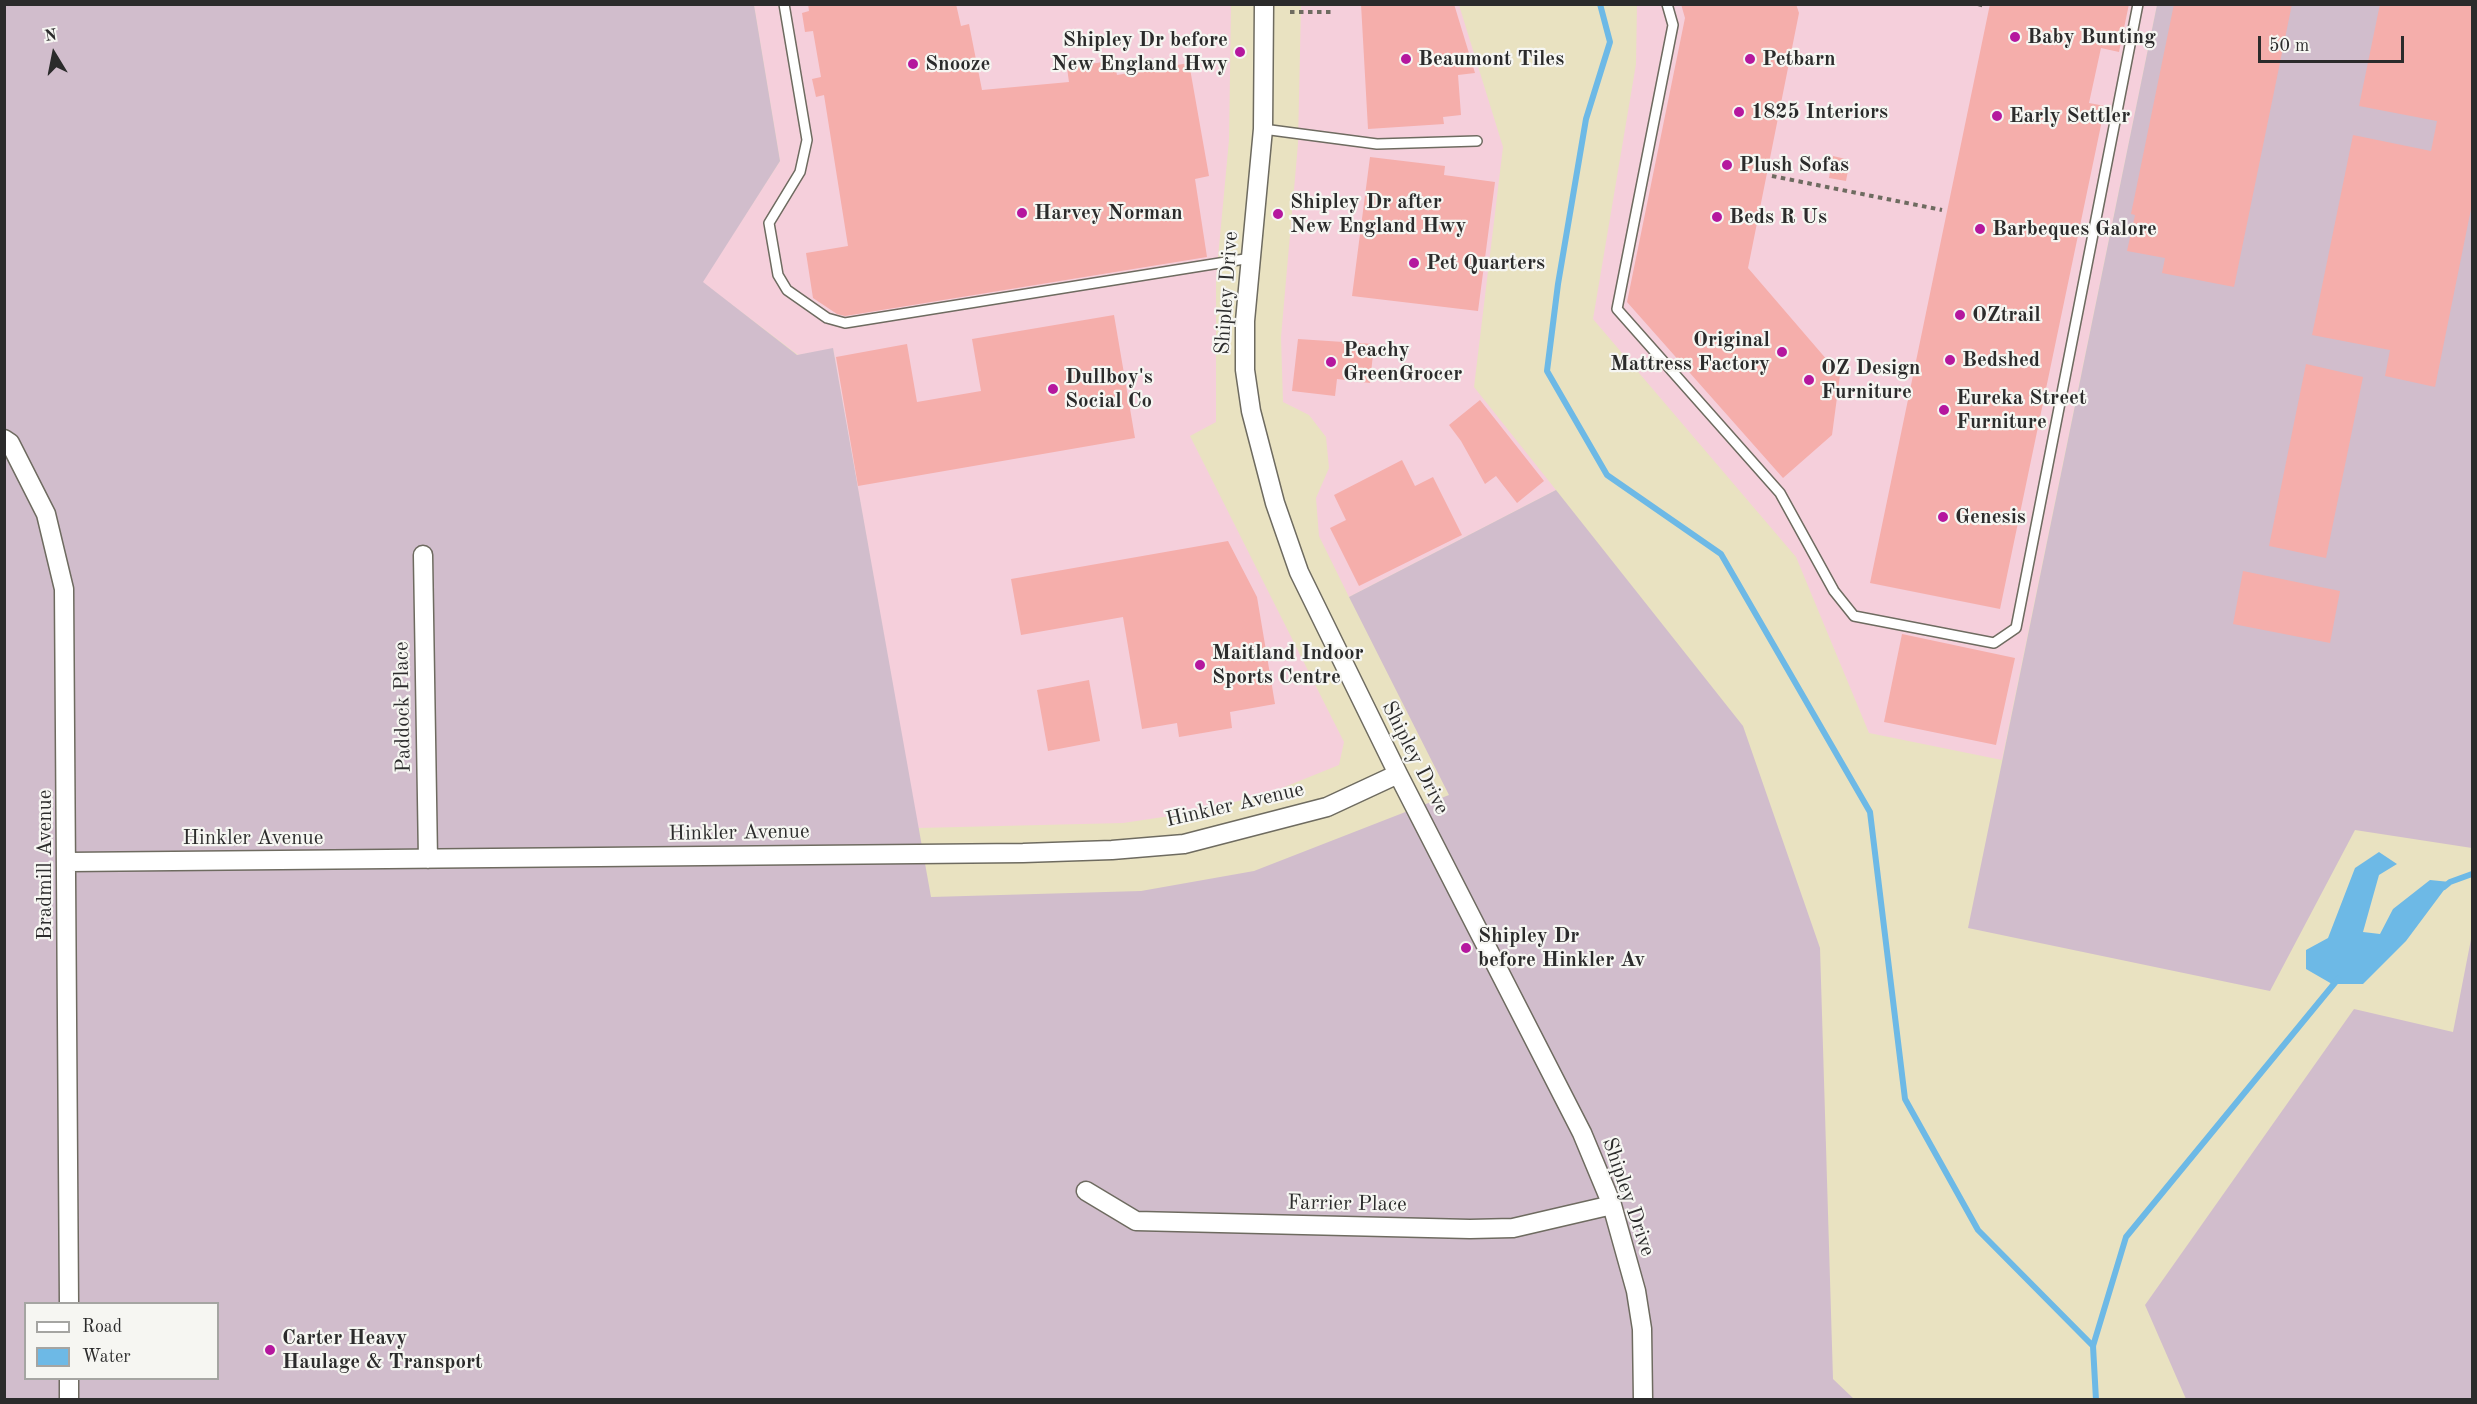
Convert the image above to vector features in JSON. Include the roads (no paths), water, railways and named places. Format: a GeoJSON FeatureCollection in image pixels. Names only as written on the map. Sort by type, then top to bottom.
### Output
{"type":"FeatureCollection","features":[{"type":"Feature","properties":{"kind":"street","name":"Shipley Drive"},"geometry":{"type":"LineString","coordinates":[[1264,4],[1263,129],[1245,321],[1245,370],[1251,411],[1275,503],[1299,572],[1398,774],[1582,1133],[1612,1205],[1636,1291],[1642,1329],[1643,1400]]}},
{"type":"Feature","properties":{"kind":"street","name":"Bradmill Avenue"},"geometry":{"type":"LineString","coordinates":[[4,439],[9,443],[46,514],[64,589],[68,862],[69,1302]]}},
{"type":"Feature","properties":{"kind":"street","name":"Paddock Place"},"geometry":{"type":"LineString","coordinates":[[423,555],[428,859]]}},
{"type":"Feature","properties":{"kind":"street","name":"Hinkler Avenue"},"geometry":{"type":"LineString","coordinates":[[68,862],[1023,853],[1184,844],[1327,807],[1398,774]]}},
{"type":"Feature","properties":{"kind":"street","name":"Farrier Place"},"geometry":{"type":"LineString","coordinates":[[1086,1191],[1136,1221],[1513,1228],[1612,1205]]}},
{"type":"Feature","properties":{"kind":"street"},"geometry":{"type":"LineString","coordinates":[[69,1380],[69,1400]]}},
{"type":"Feature","properties":{"kind":"lane"},"geometry":{"type":"LineString","coordinates":[[784,4],[807,140],[800,172],[769,223],[778,275],[787,290],[827,318],[846,323],[1251,258]]}},
{"type":"Feature","properties":{"kind":"lane"},"geometry":{"type":"LineString","coordinates":[[1667,4],[1673,25],[1617,309],[1780,493],[1834,591],[1854,615],[1995,643],[2016,628],[2138,4]]}},
{"type":"Feature","properties":{"kind":"lane"},"geometry":{"type":"LineString","coordinates":[[1263,129],[1377,144],[1477,141]]}},
{"type":"Feature","properties":{"kind":"water"},"geometry":{"type":"Polygon","coordinates":[[[2379,852],[2397,864],[2379,875],[2363,932],[2380,934],[2393,909],[2430,880],[2450,882],[2406,941],[2363,984],[2332,984],[2306,969],[2306,950],[2328,938],[2355,868],[2379,852]]]}},
{"type":"Feature","properties":{"kind":"waterway"},"geometry":{"type":"LineString","coordinates":[[1600,4],[1610,42],[1586,119],[1558,284],[1547,371],[1607,475],[1721,554],[1870,812],[1905,1099],[1978,1230],[2093,1346]]}},
{"type":"Feature","properties":{"kind":"waterway"},"geometry":{"type":"LineString","coordinates":[[2444,887],[2450,882],[2472,874]]}},
{"type":"Feature","properties":{"kind":"waterway"},"geometry":{"type":"LineString","coordinates":[[2096,1400],[2093,1346],[2126,1237],[2338,979]]}},
{"type":"Feature","properties":{"kind":"place","name":"Baby Bunting"},"geometry":{"type":"Point","coordinates":[2015,37]}},
{"type":"Feature","properties":{"kind":"place","name":"Shipley Dr before New England Hwy"},"geometry":{"type":"Point","coordinates":[1240,52]}},
{"type":"Feature","properties":{"kind":"place","name":"Beaumont Tiles"},"geometry":{"type":"Point","coordinates":[1406,59]}},
{"type":"Feature","properties":{"kind":"place","name":"Petbarn"},"geometry":{"type":"Point","coordinates":[1750,59]}},
{"type":"Feature","properties":{"kind":"place","name":"Snooze"},"geometry":{"type":"Point","coordinates":[913,64]}},
{"type":"Feature","properties":{"kind":"place","name":"1825 Interiors"},"geometry":{"type":"Point","coordinates":[1739,112]}},
{"type":"Feature","properties":{"kind":"place","name":"Early Settler"},"geometry":{"type":"Point","coordinates":[1997,116]}},
{"type":"Feature","properties":{"kind":"place","name":"Plush Sofas"},"geometry":{"type":"Point","coordinates":[1727,165]}},
{"type":"Feature","properties":{"kind":"place","name":"Harvey Norman"},"geometry":{"type":"Point","coordinates":[1022,213]}},
{"type":"Feature","properties":{"kind":"place","name":"Shipley Dr after New England Hwy"},"geometry":{"type":"Point","coordinates":[1278,214]}},
{"type":"Feature","properties":{"kind":"place","name":"Beds R Us"},"geometry":{"type":"Point","coordinates":[1717,217]}},
{"type":"Feature","properties":{"kind":"place","name":"Barbeques Galore"},"geometry":{"type":"Point","coordinates":[1980,229]}},
{"type":"Feature","properties":{"kind":"place","name":"Pet Quarters"},"geometry":{"type":"Point","coordinates":[1414,263]}},
{"type":"Feature","properties":{"kind":"place","name":"OZtrail"},"geometry":{"type":"Point","coordinates":[1960,315]}},
{"type":"Feature","properties":{"kind":"place","name":"Original Mattress Factory"},"geometry":{"type":"Point","coordinates":[1782,352]}},
{"type":"Feature","properties":{"kind":"place","name":"Bedshed"},"geometry":{"type":"Point","coordinates":[1950,360]}},
{"type":"Feature","properties":{"kind":"place","name":"Peachy GreenGrocer"},"geometry":{"type":"Point","coordinates":[1331,362]}},
{"type":"Feature","properties":{"kind":"place","name":"OZ Design Furniture"},"geometry":{"type":"Point","coordinates":[1809,380]}},
{"type":"Feature","properties":{"kind":"place","name":"Dullboy's Social Co"},"geometry":{"type":"Point","coordinates":[1053,389]}},
{"type":"Feature","properties":{"kind":"place","name":"Eureka Street Furniture"},"geometry":{"type":"Point","coordinates":[1944,410]}},
{"type":"Feature","properties":{"kind":"place","name":"Genesis"},"geometry":{"type":"Point","coordinates":[1943,517]}},
{"type":"Feature","properties":{"kind":"place","name":"Maitland Indoor Sports Centre"},"geometry":{"type":"Point","coordinates":[1200,665]}},
{"type":"Feature","properties":{"kind":"place","name":"Shipley Dr before Hinkler Av"},"geometry":{"type":"Point","coordinates":[1466,948]}},
{"type":"Feature","properties":{"kind":"place","name":"Carter Heavy Haulage & Transport"},"geometry":{"type":"Point","coordinates":[270,1350]}}]}
